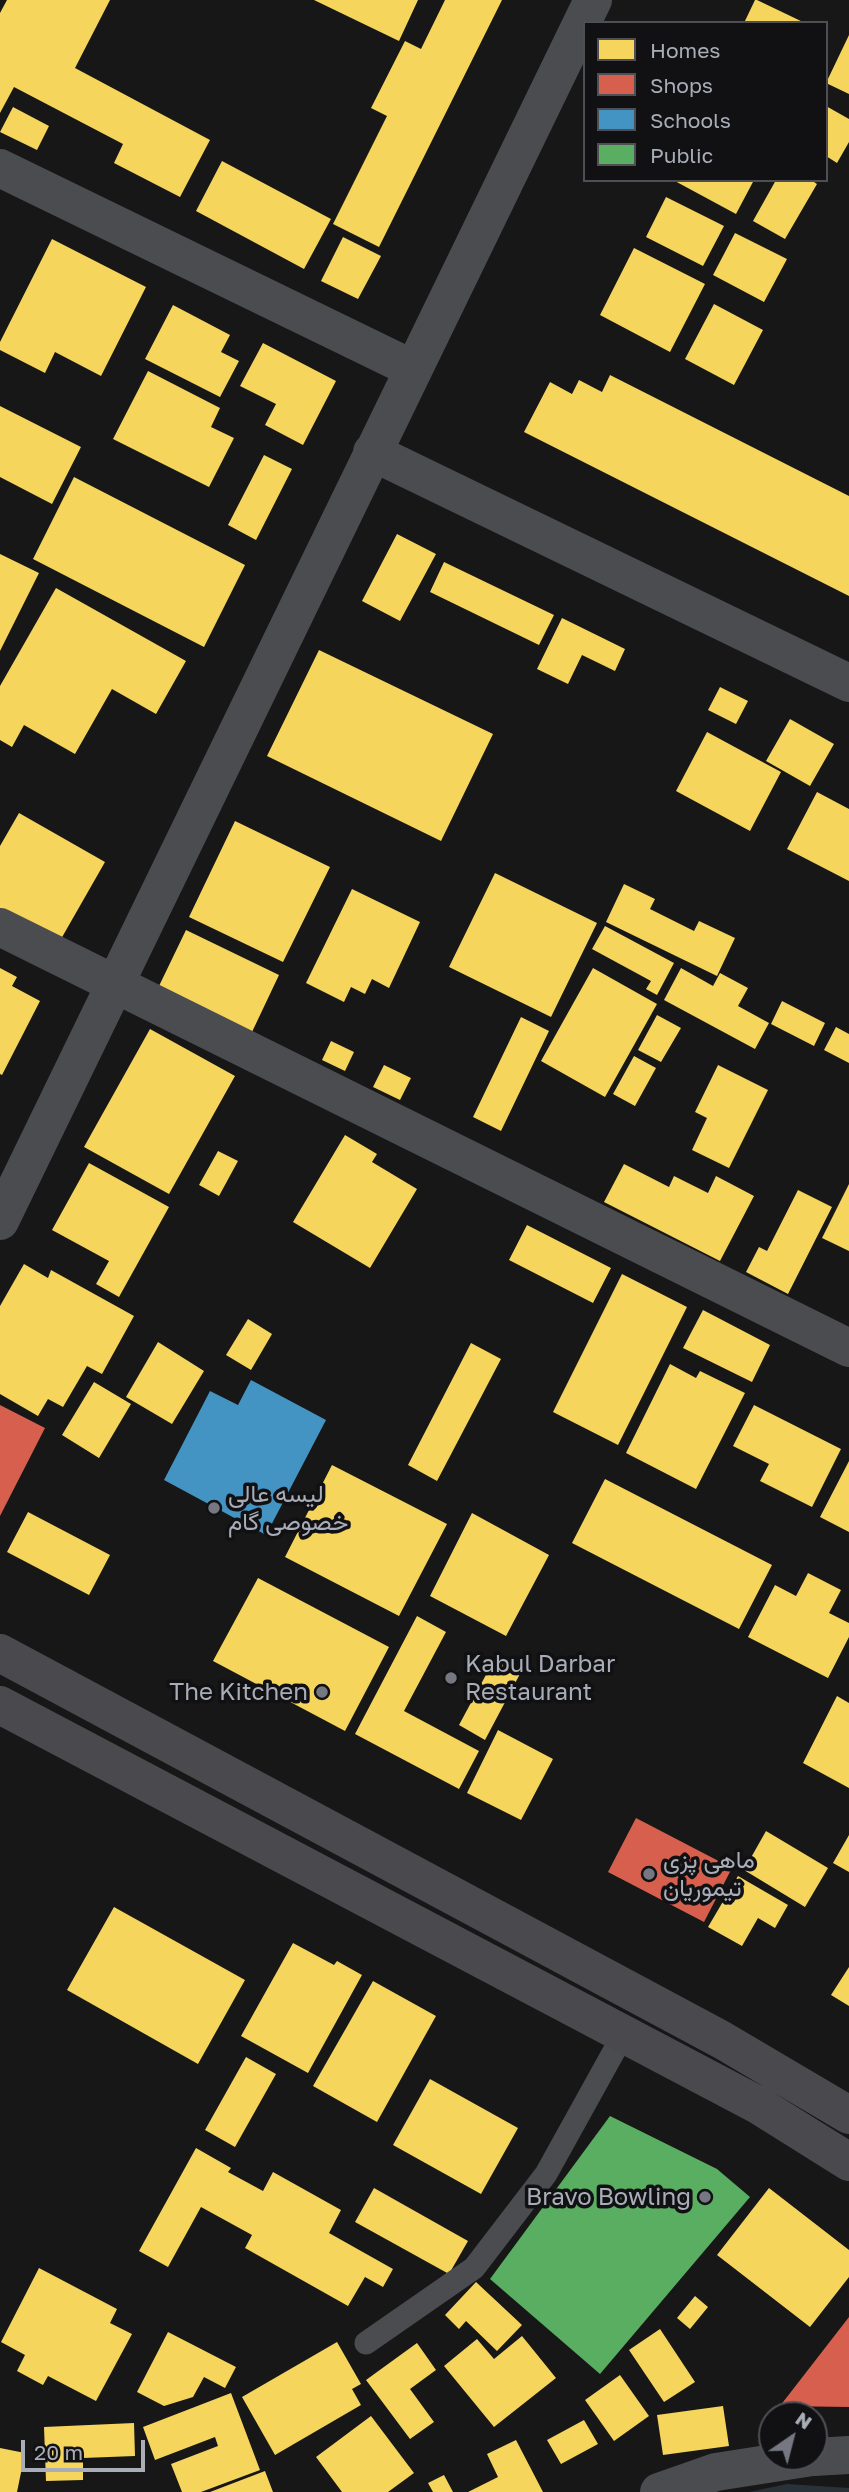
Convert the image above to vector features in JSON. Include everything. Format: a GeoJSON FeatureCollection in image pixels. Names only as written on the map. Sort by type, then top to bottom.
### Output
{"type":"FeatureCollection","features":[{"type":"Feature","properties":{"kind":"main road"},"geometry":{"type":"LineString","coordinates":[[0,1653],[722,2039],[849,2115]]}},
{"type":"Feature","properties":{"kind":"main road"},"geometry":{"type":"LineString","coordinates":[[0,1705],[758,2105],[849,2162]]}},
{"type":"Feature","properties":{"kind":"street"},"geometry":{"type":"LineString","coordinates":[[0,1221],[593,0]]}},
{"type":"Feature","properties":{"kind":"street"},"geometry":{"type":"LineString","coordinates":[[0,168],[414,369]]}},
{"type":"Feature","properties":{"kind":"street"},"geometry":{"type":"LineString","coordinates":[[372,452],[849,683]]}},
{"type":"Feature","properties":{"kind":"street"},"geometry":{"type":"LineString","coordinates":[[0,928],[849,1348]]}},
{"type":"Feature","properties":{"kind":"street"},"geometry":{"type":"LineString","coordinates":[[828,2456],[849,2455]]}},
{"type":"Feature","properties":{"kind":"street"},"geometry":{"type":"LineString","coordinates":[[659,2492],[716,2473],[758,2466]]}},
{"type":"Feature","properties":{"kind":"lane"},"geometry":{"type":"LineString","coordinates":[[366,2343],[474,2268],[546,2174],[623,2035]]}},
{"type":"Feature","properties":{"kind":"shaded area"},"geometry":{"type":"Polygon","coordinates":[[[787,2484],[849,2488],[849,2492],[749,2492],[787,2484]]]}},
{"type":"Feature","properties":{"kind":"building: Homes"},"geometry":{"type":"Polygon","coordinates":[[[7,0],[110,0],[75,68],[210,140],[180,197],[114,163],[123,144],[14,87],[0,113],[0,13],[7,0]]]}},
{"type":"Feature","properties":{"kind":"building: Homes"},"geometry":{"type":"Polygon","coordinates":[[[314,0],[418,0],[399,41],[314,0]]]}},
{"type":"Feature","properties":{"kind":"building: Homes"},"geometry":{"type":"Polygon","coordinates":[[[445,0],[502,0],[379,247],[333,224],[387,116],[371,108],[405,41],[421,49],[445,0]]]}},
{"type":"Feature","properties":{"kind":"building: Homes"},"geometry":{"type":"Polygon","coordinates":[[[757,0],[801,21],[745,21],[757,0]]]}},
{"type":"Feature","properties":{"kind":"building: Homes"},"geometry":{"type":"Polygon","coordinates":[[[849,35],[849,94],[828,84],[849,35]]]}},
{"type":"Feature","properties":{"kind":"building: Homes"},"geometry":{"type":"Polygon","coordinates":[[[13,107],[49,126],[37,150],[0,132],[13,107]]]}},
{"type":"Feature","properties":{"kind":"building: Homes"},"geometry":{"type":"Polygon","coordinates":[[[828,107],[849,119],[849,142],[837,163],[828,157],[828,107]]]}},
{"type":"Feature","properties":{"kind":"building: Homes"},"geometry":{"type":"Polygon","coordinates":[[[222,161],[331,219],[304,269],[196,211],[222,161]]]}},
{"type":"Feature","properties":{"kind":"building: Homes"},"geometry":{"type":"Polygon","coordinates":[[[677,182],[753,182],[736,214],[677,182]]]}},
{"type":"Feature","properties":{"kind":"building: Homes"},"geometry":{"type":"Polygon","coordinates":[[[775,182],[817,184],[785,239],[753,221],[775,182]]]}},
{"type":"Feature","properties":{"kind":"building: Homes"},"geometry":{"type":"Polygon","coordinates":[[[666,197],[724,226],[703,266],[646,237],[666,197]]]}},
{"type":"Feature","properties":{"kind":"building: Homes"},"geometry":{"type":"Polygon","coordinates":[[[735,233],[787,259],[764,302],[713,275],[735,233]]]}},
{"type":"Feature","properties":{"kind":"building: Homes"},"geometry":{"type":"Polygon","coordinates":[[[343,237],[381,256],[358,299],[321,281],[343,237]]]}},
{"type":"Feature","properties":{"kind":"building: Homes"},"geometry":{"type":"Polygon","coordinates":[[[52,239],[146,287],[101,376],[55,352],[45,373],[0,350],[0,342],[52,239]]]}},
{"type":"Feature","properties":{"kind":"building: Homes"},"geometry":{"type":"Polygon","coordinates":[[[634,248],[705,284],[670,352],[600,315],[634,248]]]}},
{"type":"Feature","properties":{"kind":"building: Homes"},"geometry":{"type":"Polygon","coordinates":[[[714,304],[763,330],[734,385],[685,359],[714,304]]]}},
{"type":"Feature","properties":{"kind":"building: Homes"},"geometry":{"type":"Polygon","coordinates":[[[173,305],[230,335],[221,352],[239,361],[220,397],[145,359],[173,305]]]}},
{"type":"Feature","properties":{"kind":"building: Homes"},"geometry":{"type":"Polygon","coordinates":[[[263,343],[336,381],[303,445],[265,425],[276,404],[240,386],[263,343]]]}},
{"type":"Feature","properties":{"kind":"building: Homes"},"geometry":{"type":"Polygon","coordinates":[[[148,371],[220,408],[211,427],[234,438],[209,487],[113,439],[148,371]]]}},
{"type":"Feature","properties":{"kind":"building: Homes"},"geometry":{"type":"Polygon","coordinates":[[[610,375],[849,496],[849,596],[524,432],[550,382],[572,394],[579,380],[602,392],[610,375]]]}},
{"type":"Feature","properties":{"kind":"building: Homes"},"geometry":{"type":"Polygon","coordinates":[[[0,406],[81,447],[52,504],[0,477],[0,406]]]}},
{"type":"Feature","properties":{"kind":"building: Homes"},"geometry":{"type":"Polygon","coordinates":[[[264,455],[292,469],[256,540],[228,525],[264,455]]]}},
{"type":"Feature","properties":{"kind":"building: Homes"},"geometry":{"type":"Polygon","coordinates":[[[74,477],[245,565],[204,647],[33,559],[74,477]]]}},
{"type":"Feature","properties":{"kind":"building: Homes"},"geometry":{"type":"Polygon","coordinates":[[[397,534],[436,554],[400,621],[362,601],[397,534]]]}},
{"type":"Feature","properties":{"kind":"building: Homes"},"geometry":{"type":"Polygon","coordinates":[[[0,554],[39,573],[0,651],[0,554]]]}},
{"type":"Feature","properties":{"kind":"building: Homes"},"geometry":{"type":"Polygon","coordinates":[[[444,562],[554,615],[539,645],[430,592],[444,562]]]}},
{"type":"Feature","properties":{"kind":"building: Homes"},"geometry":{"type":"Polygon","coordinates":[[[56,588],[186,661],[156,714],[112,689],[75,754],[24,725],[12,747],[0,740],[0,686],[56,588]]]}},
{"type":"Feature","properties":{"kind":"building: Homes"},"geometry":{"type":"Polygon","coordinates":[[[562,618],[625,649],[615,671],[582,655],[568,684],[537,669],[562,618]]]}},
{"type":"Feature","properties":{"kind":"building: Homes"},"geometry":{"type":"Polygon","coordinates":[[[319,650],[493,734],[441,841],[267,756],[319,650]]]}},
{"type":"Feature","properties":{"kind":"building: Homes"},"geometry":{"type":"Polygon","coordinates":[[[720,687],[748,701],[736,724],[708,710],[720,687]]]}},
{"type":"Feature","properties":{"kind":"building: Homes"},"geometry":{"type":"Polygon","coordinates":[[[790,719],[834,744],[810,786],[766,761],[790,719]]]}},
{"type":"Feature","properties":{"kind":"building: Homes"},"geometry":{"type":"Polygon","coordinates":[[[707,732],[781,772],[750,831],[676,791],[707,732]]]}},
{"type":"Feature","properties":{"kind":"building: Homes"},"geometry":{"type":"Polygon","coordinates":[[[817,792],[849,809],[849,881],[787,849],[817,792]]]}},
{"type":"Feature","properties":{"kind":"building: Homes"},"geometry":{"type":"Polygon","coordinates":[[[19,813],[105,862],[57,946],[0,914],[0,846],[19,813]]]}},
{"type":"Feature","properties":{"kind":"building: Homes"},"geometry":{"type":"Polygon","coordinates":[[[235,821],[330,867],[283,962],[189,917],[235,821]]]}},
{"type":"Feature","properties":{"kind":"building: Homes"},"geometry":{"type":"Polygon","coordinates":[[[495,873],[597,923],[551,1017],[449,967],[495,873]]]}},
{"type":"Feature","properties":{"kind":"building: Homes"},"geometry":{"type":"Polygon","coordinates":[[[624,884],[655,899],[650,909],[694,931],[699,921],[735,938],[717,976],[606,922],[624,884]]]}},
{"type":"Feature","properties":{"kind":"building: Homes"},"geometry":{"type":"Polygon","coordinates":[[[352,889],[420,922],[389,988],[372,979],[365,994],[351,987],[344,1002],[306,983],[352,889]]]}},
{"type":"Feature","properties":{"kind":"building: Homes"},"geometry":{"type":"Polygon","coordinates":[[[605,926],[674,963],[657,995],[646,989],[651,981],[592,949],[605,926]]]}},
{"type":"Feature","properties":{"kind":"building: Homes"},"geometry":{"type":"Polygon","coordinates":[[[186,930],[279,975],[252,1032],[159,986],[186,930]]]}},
{"type":"Feature","properties":{"kind":"building: Homes"},"geometry":{"type":"Polygon","coordinates":[[[0,968],[17,977],[12,986],[40,1001],[2,1075],[0,1074],[0,968]]]}},
{"type":"Feature","properties":{"kind":"building: Homes"},"geometry":{"type":"Polygon","coordinates":[[[593,968],[657,1004],[605,1097],[541,1061],[593,968]]]}},
{"type":"Feature","properties":{"kind":"building: Homes"},"geometry":{"type":"Polygon","coordinates":[[[681,968],[713,986],[720,973],[748,988],[738,1006],[769,1023],[755,1049],[664,1000],[681,968]]]}},
{"type":"Feature","properties":{"kind":"building: Homes"},"geometry":{"type":"Polygon","coordinates":[[[782,1001],[825,1023],[814,1046],[771,1024],[782,1001]]]}},
{"type":"Feature","properties":{"kind":"building: Homes"},"geometry":{"type":"Polygon","coordinates":[[[657,1015],[681,1028],[661,1062],[638,1050],[657,1015]]]}},
{"type":"Feature","properties":{"kind":"building: Homes"},"geometry":{"type":"Polygon","coordinates":[[[521,1017],[549,1031],[501,1131],[473,1117],[521,1017]]]}},
{"type":"Feature","properties":{"kind":"building: Homes"},"geometry":{"type":"Polygon","coordinates":[[[836,1027],[849,1034],[849,1063],[824,1050],[836,1027]]]}},
{"type":"Feature","properties":{"kind":"building: Homes"},"geometry":{"type":"Polygon","coordinates":[[[150,1029],[235,1076],[169,1194],[84,1147],[150,1029]]]}},
{"type":"Feature","properties":{"kind":"building: Homes"},"geometry":{"type":"Polygon","coordinates":[[[331,1041],[354,1052],[345,1071],[322,1060],[331,1041]]]}},
{"type":"Feature","properties":{"kind":"building: Homes"},"geometry":{"type":"Polygon","coordinates":[[[634,1056],[656,1068],[635,1106],[613,1094],[634,1056]]]}},
{"type":"Feature","properties":{"kind":"building: Homes"},"geometry":{"type":"Polygon","coordinates":[[[384,1065],[411,1078],[400,1100],[373,1087],[384,1065]]]}},
{"type":"Feature","properties":{"kind":"building: Homes"},"geometry":{"type":"Polygon","coordinates":[[[718,1065],[768,1090],[729,1168],[692,1150],[707,1118],[695,1112],[718,1065]]]}},
{"type":"Feature","properties":{"kind":"building: Homes"},"geometry":{"type":"Polygon","coordinates":[[[345,1135],[377,1154],[372,1162],[417,1189],[370,1268],[293,1222],[345,1135]]]}},
{"type":"Feature","properties":{"kind":"building: Homes"},"geometry":{"type":"Polygon","coordinates":[[[218,1151],[238,1161],[219,1196],[199,1185],[218,1151]]]}},
{"type":"Feature","properties":{"kind":"building: Homes"},"geometry":{"type":"Polygon","coordinates":[[[89,1163],[169,1207],[119,1297],[96,1284],[109,1261],[52,1230],[89,1163]]]}},
{"type":"Feature","properties":{"kind":"building: Homes"},"geometry":{"type":"Polygon","coordinates":[[[624,1164],[669,1187],[674,1176],[708,1193],[716,1176],[754,1196],[720,1261],[604,1202],[624,1164]]]}},
{"type":"Feature","properties":{"kind":"building: Homes"},"geometry":{"type":"Polygon","coordinates":[[[849,1184],[849,1251],[822,1238],[849,1184]]]}},
{"type":"Feature","properties":{"kind":"building: Homes"},"geometry":{"type":"Polygon","coordinates":[[[798,1190],[832,1207],[788,1294],[746,1272],[759,1247],[767,1251],[798,1190]]]}},
{"type":"Feature","properties":{"kind":"building: Homes"},"geometry":{"type":"Polygon","coordinates":[[[527,1225],[611,1268],[593,1303],[509,1260],[527,1225]]]}},
{"type":"Feature","properties":{"kind":"building: Homes"},"geometry":{"type":"Polygon","coordinates":[[[24,1264],[48,1278],[51,1270],[134,1316],[102,1374],[87,1366],[63,1407],[48,1399],[38,1416],[0,1394],[0,1306],[24,1264]]]}},
{"type":"Feature","properties":{"kind":"building: Homes"},"geometry":{"type":"Polygon","coordinates":[[[622,1274],[687,1307],[618,1445],[553,1412],[622,1274]]]}},
{"type":"Feature","properties":{"kind":"building: Homes"},"geometry":{"type":"Polygon","coordinates":[[[703,1310],[770,1345],[752,1382],[683,1348],[703,1310]]]}},
{"type":"Feature","properties":{"kind":"building: Homes"},"geometry":{"type":"Polygon","coordinates":[[[248,1319],[272,1334],[251,1370],[226,1355],[248,1319]]]}},
{"type":"Feature","properties":{"kind":"building: Homes"},"geometry":{"type":"Polygon","coordinates":[[[158,1342],[204,1371],[172,1424],[126,1397],[158,1342]]]}},
{"type":"Feature","properties":{"kind":"building: Homes"},"geometry":{"type":"Polygon","coordinates":[[[471,1343],[501,1359],[437,1481],[408,1465],[471,1343]]]}},
{"type":"Feature","properties":{"kind":"building: Homes"},"geometry":{"type":"Polygon","coordinates":[[[670,1364],[696,1378],[700,1371],[745,1393],[696,1489],[626,1453],[670,1364]]]}},
{"type":"Feature","properties":{"kind":"building: Homes"},"geometry":{"type":"Polygon","coordinates":[[[94,1382],[131,1404],[99,1458],[62,1435],[94,1382]]]}},
{"type":"Feature","properties":{"kind":"building: Homes"},"geometry":{"type":"Polygon","coordinates":[[[754,1405],[841,1449],[812,1507],[760,1481],[769,1464],[733,1446],[754,1405]]]}},
{"type":"Feature","properties":{"kind":"building: Homes"},"geometry":{"type":"Polygon","coordinates":[[[849,1461],[849,1532],[820,1517],[849,1461]]]}},
{"type":"Feature","properties":{"kind":"building: Homes"},"geometry":{"type":"Polygon","coordinates":[[[332,1465],[447,1524],[399,1616],[285,1557],[332,1465]]]}},
{"type":"Feature","properties":{"kind":"building: Homes"},"geometry":{"type":"Polygon","coordinates":[[[605,1479],[772,1565],[739,1629],[572,1543],[605,1479]]]}},
{"type":"Feature","properties":{"kind":"building: Homes"},"geometry":{"type":"Polygon","coordinates":[[[28,1512],[110,1555],[89,1595],[7,1552],[28,1512]]]}},
{"type":"Feature","properties":{"kind":"building: Homes"},"geometry":{"type":"Polygon","coordinates":[[[472,1513],[549,1555],[506,1636],[430,1596],[472,1513]]]}},
{"type":"Feature","properties":{"kind":"building: Homes"},"geometry":{"type":"Polygon","coordinates":[[[808,1573],[841,1590],[829,1613],[849,1623],[849,1637],[828,1678],[748,1637],[775,1585],[796,1596],[808,1573]]]}},
{"type":"Feature","properties":{"kind":"building: Homes"},"geometry":{"type":"Polygon","coordinates":[[[258,1578],[389,1647],[345,1731],[213,1661],[258,1578]]]}},
{"type":"Feature","properties":{"kind":"building: Homes"},"geometry":{"type":"Polygon","coordinates":[[[417,1616],[446,1632],[404,1711],[479,1751],[459,1789],[355,1734],[417,1616]]]}},
{"type":"Feature","properties":{"kind":"building: Homes"},"geometry":{"type":"Polygon","coordinates":[[[495,1658],[521,1672],[485,1740],[459,1725],[495,1658]]]}},
{"type":"Feature","properties":{"kind":"building: Homes"},"geometry":{"type":"Polygon","coordinates":[[[837,1696],[849,1703],[849,1788],[803,1763],[837,1696]]]}},
{"type":"Feature","properties":{"kind":"building: Homes"},"geometry":{"type":"Polygon","coordinates":[[[498,1730],[553,1759],[521,1820],[467,1793],[498,1730]]]}},
{"type":"Feature","properties":{"kind":"building: Homes"},"geometry":{"type":"Polygon","coordinates":[[[766,1831],[828,1868],[805,1907],[744,1870],[766,1831]]]}},
{"type":"Feature","properties":{"kind":"building: Homes"},"geometry":{"type":"Polygon","coordinates":[[[849,1835],[849,1872],[833,1863],[849,1835]]]}},
{"type":"Feature","properties":{"kind":"building: Homes"},"geometry":{"type":"Polygon","coordinates":[[[738,1876],[788,1905],[775,1928],[758,1918],[742,1946],[708,1927],[738,1876]]]}},
{"type":"Feature","properties":{"kind":"building: Homes"},"geometry":{"type":"Polygon","coordinates":[[[114,1907],[245,1980],[198,2064],[67,1990],[114,1907]]]}},
{"type":"Feature","properties":{"kind":"building: Homes"},"geometry":{"type":"Polygon","coordinates":[[[293,1943],[334,1965],[337,1961],[362,1975],[308,2073],[241,2036],[293,1943]]]}},
{"type":"Feature","properties":{"kind":"building: Homes"},"geometry":{"type":"Polygon","coordinates":[[[849,1967],[849,2006],[831,1995],[849,1967]]]}},
{"type":"Feature","properties":{"kind":"building: Homes"},"geometry":{"type":"Polygon","coordinates":[[[373,1981],[436,2016],[377,2122],[313,2086],[373,1981]]]}},
{"type":"Feature","properties":{"kind":"building: Homes"},"geometry":{"type":"Polygon","coordinates":[[[246,2057],[276,2074],[235,2147],[205,2130],[246,2057]]]}},
{"type":"Feature","properties":{"kind":"building: Homes"},"geometry":{"type":"Polygon","coordinates":[[[430,2079],[518,2128],[481,2194],[393,2145],[430,2079]]]}},
{"type":"Feature","properties":{"kind":"building: Homes"},"geometry":{"type":"Polygon","coordinates":[[[196,2148],[231,2168],[228,2172],[263,2191],[273,2172],[341,2210],[329,2233],[393,2269],[383,2287],[365,2277],[348,2306],[245,2248],[252,2235],[201,2207],[168,2267],[139,2251],[196,2148]]]}},
{"type":"Feature","properties":{"kind":"building: Homes"},"geometry":{"type":"Polygon","coordinates":[[[374,2188],[468,2241],[449,2274],[355,2222],[374,2188]]]}},
{"type":"Feature","properties":{"kind":"building: Homes"},"geometry":{"type":"Polygon","coordinates":[[[769,2188],[849,2250],[849,2277],[810,2327],[717,2255],[769,2188]]]}},
{"type":"Feature","properties":{"kind":"building: Homes"},"geometry":{"type":"Polygon","coordinates":[[[39,2268],[117,2309],[110,2323],[132,2334],[96,2401],[48,2376],[43,2385],[17,2371],[25,2355],[1,2342],[39,2268]]]}},
{"type":"Feature","properties":{"kind":"building: Homes"},"geometry":{"type":"Polygon","coordinates":[[[476,2282],[522,2325],[497,2351],[466,2321],[459,2329],[445,2315],[476,2282]]]}},
{"type":"Feature","properties":{"kind":"building: Homes"},"geometry":{"type":"Polygon","coordinates":[[[695,2296],[708,2307],[690,2329],[677,2318],[695,2296]]]}},
{"type":"Feature","properties":{"kind":"building: Homes"},"geometry":{"type":"Polygon","coordinates":[[[660,2329],[695,2382],[664,2402],[629,2350],[660,2329]]]}},
{"type":"Feature","properties":{"kind":"building: Homes"},"geometry":{"type":"Polygon","coordinates":[[[168,2332],[236,2367],[225,2388],[204,2377],[193,2397],[164,2406],[137,2392],[168,2332]]]}},
{"type":"Feature","properties":{"kind":"building: Homes"},"geometry":{"type":"Polygon","coordinates":[[[522,2336],[556,2378],[494,2427],[444,2366],[477,2339],[494,2359],[522,2336]]]}},
{"type":"Feature","properties":{"kind":"building: Homes"},"geometry":{"type":"Polygon","coordinates":[[[337,2342],[361,2384],[352,2389],[361,2405],[275,2455],[242,2397],[337,2342]]]}},
{"type":"Feature","properties":{"kind":"building: Homes"},"geometry":{"type":"Polygon","coordinates":[[[417,2343],[436,2370],[410,2389],[434,2422],[410,2439],[366,2380],[417,2343]]]}},
{"type":"Feature","properties":{"kind":"building: Homes"},"geometry":{"type":"Polygon","coordinates":[[[620,2375],[649,2416],[614,2441],[585,2400],[620,2375]]]}},
{"type":"Feature","properties":{"kind":"building: Homes"},"geometry":{"type":"Polygon","coordinates":[[[231,2393],[260,2470],[201,2492],[182,2492],[171,2464],[218,2446],[215,2437],[155,2460],[143,2427],[231,2393]]]}},
{"type":"Feature","properties":{"kind":"building: Homes"},"geometry":{"type":"Polygon","coordinates":[[[723,2406],[729,2446],[663,2455],[657,2415],[723,2406]]]}},
{"type":"Feature","properties":{"kind":"building: Homes"},"geometry":{"type":"Polygon","coordinates":[[[371,2416],[414,2473],[388,2492],[342,2492],[316,2457],[371,2416]]]}},
{"type":"Feature","properties":{"kind":"building: Homes"},"geometry":{"type":"Polygon","coordinates":[[[584,2420],[598,2444],[561,2464],[547,2440],[584,2420]]]}},
{"type":"Feature","properties":{"kind":"building: Homes"},"geometry":{"type":"Polygon","coordinates":[[[134,2423],[135,2456],[83,2458],[83,2480],[46,2481],[44,2427],[134,2423]]]}},
{"type":"Feature","properties":{"kind":"building: Homes"},"geometry":{"type":"Polygon","coordinates":[[[516,2440],[543,2492],[468,2492],[498,2477],[487,2454],[516,2440]]]}},
{"type":"Feature","properties":{"kind":"building: Homes"},"geometry":{"type":"Polygon","coordinates":[[[0,2448],[25,2453],[17,2492],[0,2492],[0,2448]]]}},
{"type":"Feature","properties":{"kind":"building: Homes"},"geometry":{"type":"Polygon","coordinates":[[[265,2471],[273,2492],[210,2492],[265,2471]]]}},
{"type":"Feature","properties":{"kind":"building: Homes"},"geometry":{"type":"Polygon","coordinates":[[[444,2475],[453,2492],[433,2492],[428,2483],[444,2475]]]}},
{"type":"Feature","properties":{"kind":"building: Shops"},"geometry":{"type":"Polygon","coordinates":[[[0,1405],[45,1428],[0,1516],[0,1405]]]}},
{"type":"Feature","properties":{"kind":"building: Shops"},"geometry":{"type":"Polygon","coordinates":[[[636,1818],[732,1868],[704,1922],[608,1872],[636,1818]]]}},
{"type":"Feature","properties":{"kind":"building: Shops"},"geometry":{"type":"Polygon","coordinates":[[[849,2317],[849,2407],[828,2407],[828,2401],[784,2401],[849,2317]]]}},
{"type":"Feature","properties":{"kind":"building: Schools"},"geometry":{"type":"Polygon","coordinates":[[[251,1380],[326,1420],[266,1535],[164,1480],[210,1391],[238,1405],[251,1380]]]}},
{"type":"Feature","properties":{"kind":"building: Public"},"geometry":{"type":"Polygon","coordinates":[[[610,2116],[717,2169],[750,2197],[600,2374],[490,2279],[610,2116]]]}},
{"type":"Feature","properties":{"kind":"place","name":"لیسه عالی خصوصی گام"},"geometry":{"type":"Point","coordinates":[214,1508]}},
{"type":"Feature","properties":{"kind":"place","name":"Kabul Darbar Restaurant"},"geometry":{"type":"Point","coordinates":[451,1678]}},
{"type":"Feature","properties":{"kind":"place","name":"The Kitchen"},"geometry":{"type":"Point","coordinates":[322,1692]}},
{"type":"Feature","properties":{"kind":"place","name":"ماهی پزی تیموریان"},"geometry":{"type":"Point","coordinates":[649,1874]}},
{"type":"Feature","properties":{"kind":"place","name":"Bravo Bowling"},"geometry":{"type":"Point","coordinates":[705,2197]}}]}
